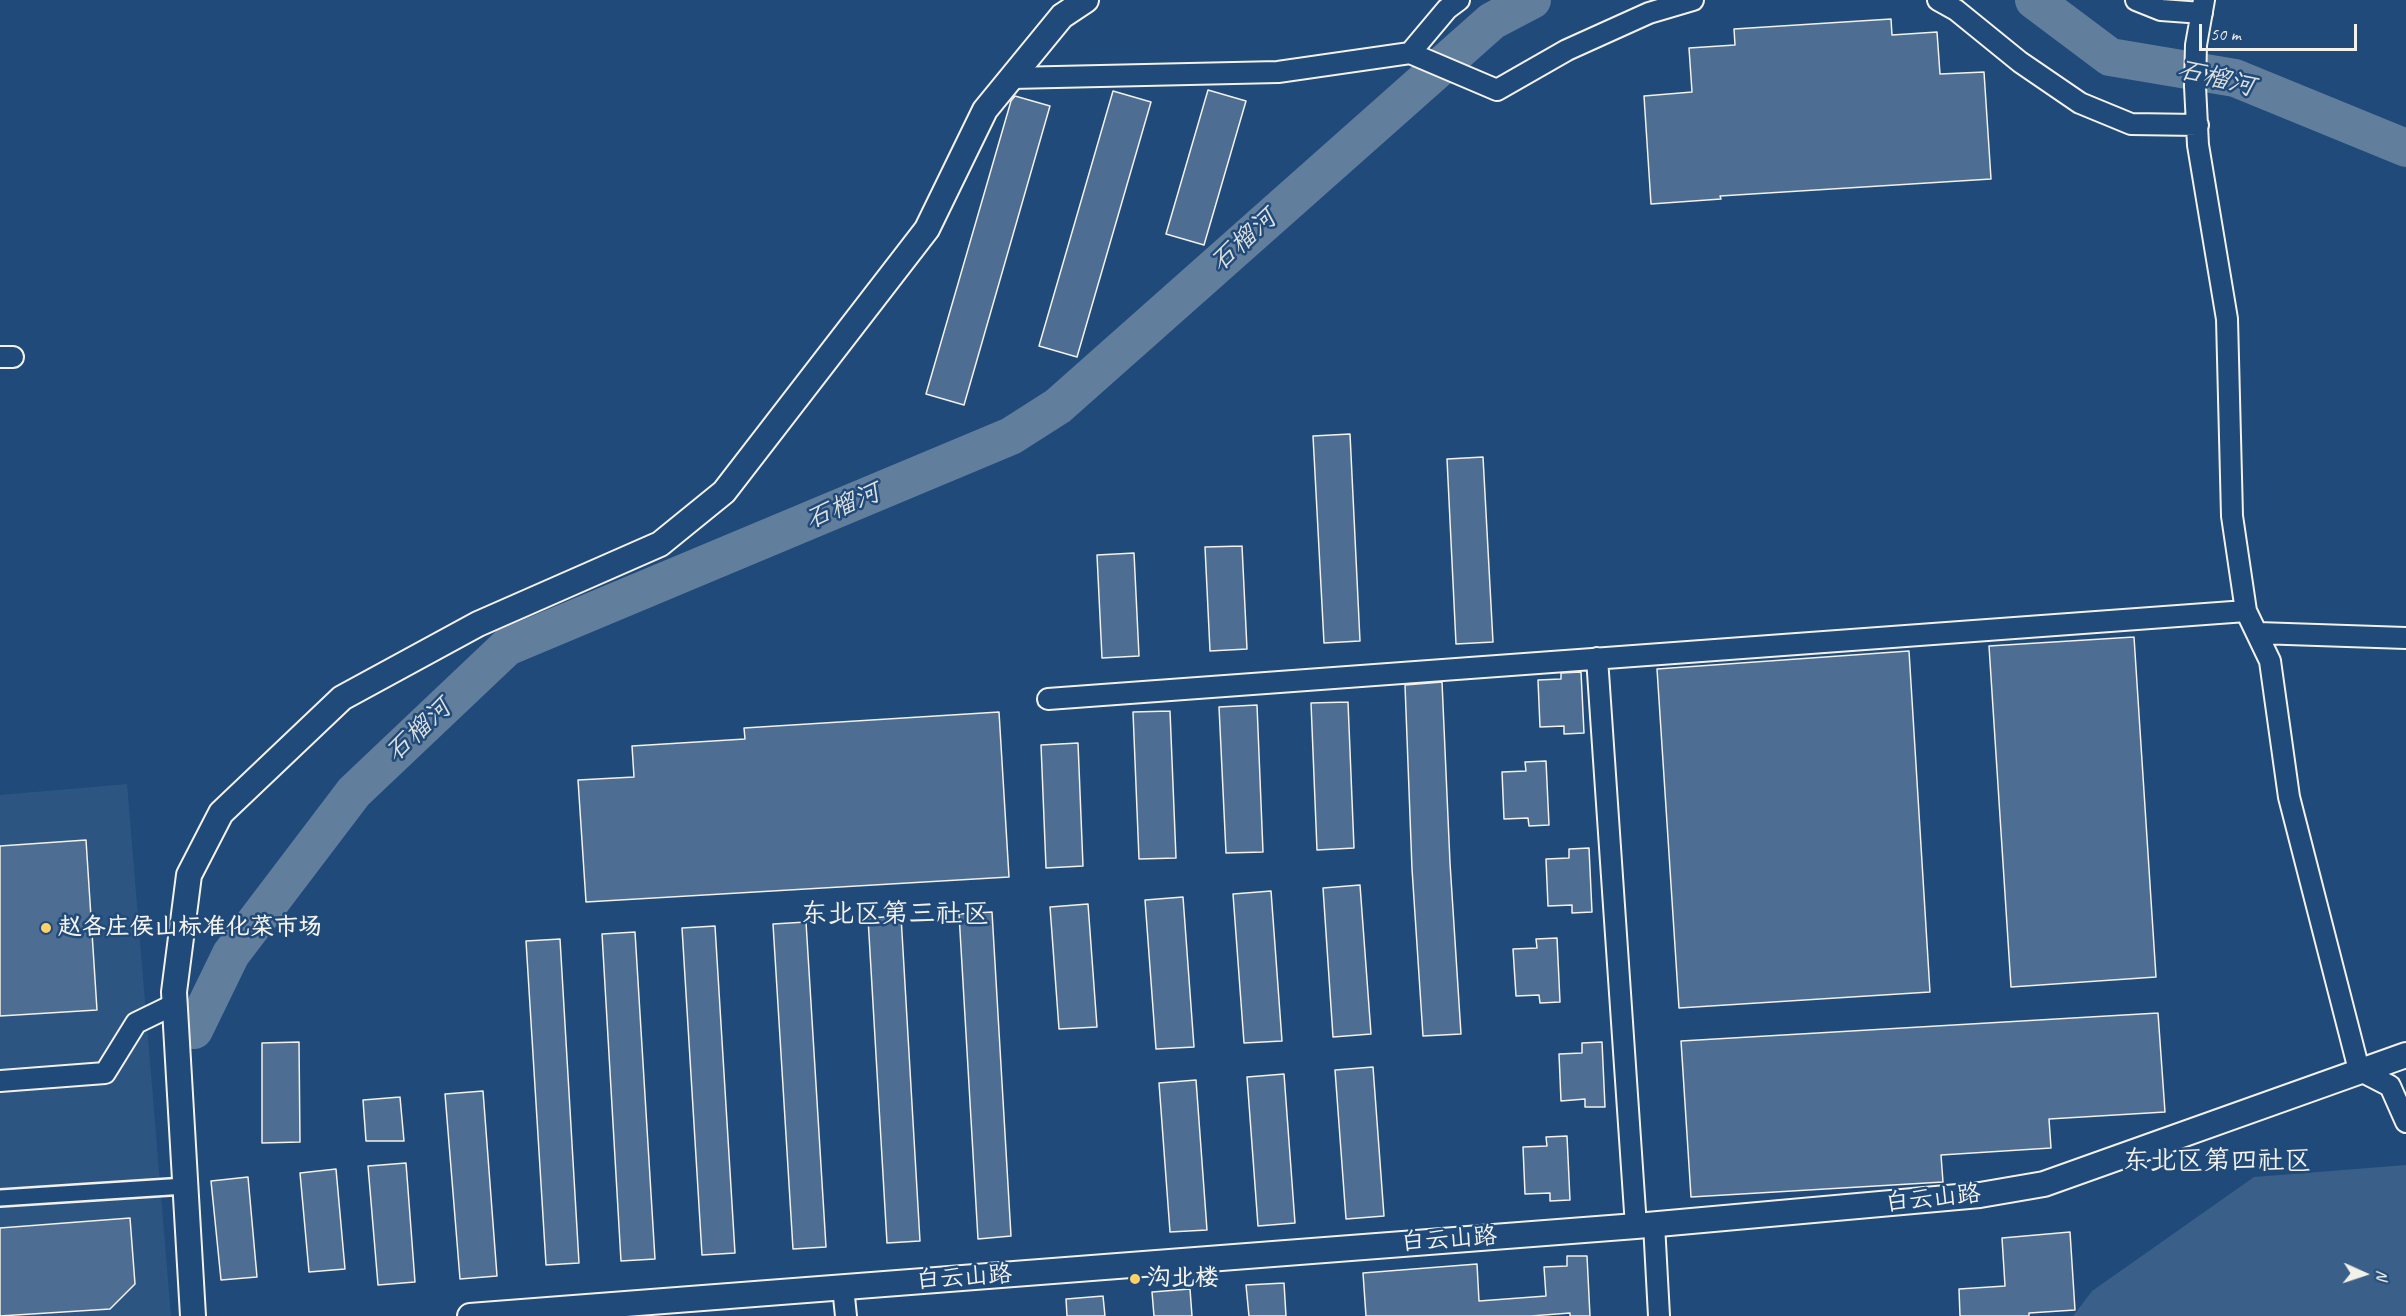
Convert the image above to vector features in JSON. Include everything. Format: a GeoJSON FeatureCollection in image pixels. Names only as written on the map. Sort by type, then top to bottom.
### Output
{"type":"FeatureCollection","features":[{"type":"Feature","properties":{"kind":"street"},"geometry":{"type":"LineString","coordinates":[[193,1316],[174,992],[189,875],[221,813],[342,698],[478,624],[660,544],[724,492],[927,229],[985,110],[1062,16],[1086,0]]}},
{"type":"Feature","properties":{"kind":"street"},"geometry":{"type":"LineString","coordinates":[[1414,54],[1447,9],[1459,0]]}},
{"type":"Feature","properties":{"kind":"street"},"geometry":{"type":"LineString","coordinates":[[1012,78],[1278,72],[1414,54],[1497,90],[1567,50],[1649,13],[1693,0]]}},
{"type":"Feature","properties":{"kind":"street"},"geometry":{"type":"LineString","coordinates":[[1938,0],[1956,10],[2020,62],[2080,103],[2131,124],[2198,125]]}},
{"type":"Feature","properties":{"kind":"street"},"geometry":{"type":"LineString","coordinates":[[2136,0],[2161,10],[2203,6],[2196,45],[2195,86],[2198,145],[2227,319],[2232,516],[2246,611],[2270,661],[2289,797],[2359,1070],[2390,1086],[2406,1122]]}},
{"type":"Feature","properties":{"kind":"street"},"geometry":{"type":"LineString","coordinates":[[1048,699],[2246,611]]}},
{"type":"Feature","properties":{"kind":"street"},"geometry":{"type":"LineString","coordinates":[[2258,633],[2406,638]]}},
{"type":"Feature","properties":{"kind":"street"},"geometry":{"type":"LineString","coordinates":[[1597,658],[1645,1225],[1659,1316]]}},
{"type":"Feature","properties":{"kind":"street"},"geometry":{"type":"LineString","coordinates":[[0,1081],[105,1073],[136,1023],[175,1004]]}},
{"type":"Feature","properties":{"kind":"street","name":"白云山路"},"geometry":{"type":"LineString","coordinates":[[470,1316],[1645,1225],[1980,1196],[2044,1184],[2406,1055]]}},
{"type":"Feature","properties":{"kind":"street"},"geometry":{"type":"LineString","coordinates":[[0,1198],[185,1186]]}},
{"type":"Feature","properties":{"kind":"street"},"geometry":{"type":"LineString","coordinates":[[843,1287],[846,1316]]}},
{"type":"Feature","properties":{"kind":"shaded area"},"geometry":{"type":"Polygon","coordinates":[[[127,784],[171,1316],[0,1316],[0,795],[127,784]]]}},
{"type":"Feature","properties":{"kind":"shaded area"},"geometry":{"type":"Polygon","coordinates":[[[2406,1165],[2406,1316],[2073,1316],[2092,1291],[2254,1177],[2406,1165]]]}},
{"type":"Feature","properties":{"kind":"building"},"geometry":{"type":"Polygon","coordinates":[[[1891,19],[1892,35],[1937,32],[1940,74],[1984,72],[1991,179],[1720,196],[1721,199],[1651,204],[1644,96],[1692,92],[1689,48],[1735,45],[1734,29],[1891,19]]]}},
{"type":"Feature","properties":{"kind":"building"},"geometry":{"type":"Polygon","coordinates":[[[1208,90],[1246,101],[1204,245],[1166,234],[1208,90]]]}},
{"type":"Feature","properties":{"kind":"building"},"geometry":{"type":"Polygon","coordinates":[[[1113,91],[1151,102],[1077,357],[1039,346],[1113,91]]]}},
{"type":"Feature","properties":{"kind":"building"},"geometry":{"type":"Polygon","coordinates":[[[1015,96],[1050,106],[964,405],[926,394],[1011,101],[1015,96]]]}},
{"type":"Feature","properties":{"kind":"building"},"geometry":{"type":"Polygon","coordinates":[[[1350,434],[1360,641],[1324,643],[1313,436],[1350,434]]]}},
{"type":"Feature","properties":{"kind":"building"},"geometry":{"type":"Polygon","coordinates":[[[1483,457],[1493,642],[1456,644],[1447,459],[1483,457]]]}},
{"type":"Feature","properties":{"kind":"building"},"geometry":{"type":"Polygon","coordinates":[[[1242,546],[1247,649],[1210,651],[1205,547],[1242,546]]]}},
{"type":"Feature","properties":{"kind":"building"},"geometry":{"type":"Polygon","coordinates":[[[1134,553],[1139,656],[1102,658],[1097,555],[1134,553]]]}},
{"type":"Feature","properties":{"kind":"building"},"geometry":{"type":"Polygon","coordinates":[[[2134,637],[2156,977],[2011,987],[1989,646],[2134,637]]]}},
{"type":"Feature","properties":{"kind":"building"},"geometry":{"type":"Polygon","coordinates":[[[1909,651],[1930,992],[1679,1008],[1657,669],[1909,651]]]}},
{"type":"Feature","properties":{"kind":"building"},"geometry":{"type":"Polygon","coordinates":[[[1581,672],[1584,733],[1564,734],[1564,726],[1540,727],[1538,680],[1561,679],[1561,673],[1581,672]]]}},
{"type":"Feature","properties":{"kind":"building"},"geometry":{"type":"Polygon","coordinates":[[[1442,682],[1461,1034],[1423,1036],[1412,869],[1405,685],[1442,682]]]}},
{"type":"Feature","properties":{"kind":"building"},"geometry":{"type":"Polygon","coordinates":[[[1348,702],[1354,848],[1317,850],[1311,703],[1348,702]]]}},
{"type":"Feature","properties":{"kind":"building"},"geometry":{"type":"Polygon","coordinates":[[[1257,705],[1263,852],[1226,853],[1219,707],[1257,705]]]}},
{"type":"Feature","properties":{"kind":"building"},"geometry":{"type":"Polygon","coordinates":[[[1170,711],[1176,858],[1139,859],[1133,712],[1170,711]]]}},
{"type":"Feature","properties":{"kind":"building"},"geometry":{"type":"Polygon","coordinates":[[[999,712],[1009,877],[586,902],[578,780],[634,777],[632,746],[745,739],[744,728],[999,712]]]}},
{"type":"Feature","properties":{"kind":"building"},"geometry":{"type":"Polygon","coordinates":[[[1078,743],[1083,866],[1046,868],[1041,745],[1078,743]]]}},
{"type":"Feature","properties":{"kind":"building"},"geometry":{"type":"Polygon","coordinates":[[[1546,761],[1549,825],[1529,826],[1528,818],[1504,819],[1502,772],[1526,771],[1525,762],[1546,761]]]}},
{"type":"Feature","properties":{"kind":"building","name":"赵各庄侯山标准化菜市场"},"geometry":{"type":"Polygon","coordinates":[[[86,840],[97,1010],[0,1016],[0,846],[86,840]]]}},
{"type":"Feature","properties":{"kind":"building"},"geometry":{"type":"Polygon","coordinates":[[[1589,848],[1592,912],[1572,913],[1572,905],[1548,906],[1546,859],[1569,858],[1569,849],[1589,848]]]}},
{"type":"Feature","properties":{"kind":"building"},"geometry":{"type":"Polygon","coordinates":[[[1360,885],[1371,1034],[1333,1037],[1323,888],[1360,885]]]}},
{"type":"Feature","properties":{"kind":"building"},"geometry":{"type":"Polygon","coordinates":[[[1271,891],[1282,1041],[1244,1043],[1233,894],[1271,891]]]}},
{"type":"Feature","properties":{"kind":"building"},"geometry":{"type":"Polygon","coordinates":[[[1183,897],[1194,1047],[1156,1049],[1145,900],[1183,897]]]}},
{"type":"Feature","properties":{"kind":"building"},"geometry":{"type":"Polygon","coordinates":[[[1088,904],[1097,1027],[1059,1029],[1050,907],[1088,904]]]}},
{"type":"Feature","properties":{"kind":"building"},"geometry":{"type":"Polygon","coordinates":[[[992,912],[1011,1236],[978,1239],[959,914],[992,912]]]}},
{"type":"Feature","properties":{"kind":"building"},"geometry":{"type":"Polygon","coordinates":[[[901,916],[920,1241],[887,1243],[868,918],[901,916]]]}},
{"type":"Feature","properties":{"kind":"building"},"geometry":{"type":"Polygon","coordinates":[[[806,922],[826,1247],[793,1249],[773,924],[806,922]]]}},
{"type":"Feature","properties":{"kind":"building"},"geometry":{"type":"Polygon","coordinates":[[[715,926],[735,1253],[702,1255],[682,928],[715,926]]]}},
{"type":"Feature","properties":{"kind":"building"},"geometry":{"type":"Polygon","coordinates":[[[635,932],[655,1259],[621,1261],[602,934],[635,932]]]}},
{"type":"Feature","properties":{"kind":"building"},"geometry":{"type":"Polygon","coordinates":[[[1557,938],[1560,1002],[1540,1003],[1539,995],[1516,996],[1513,949],[1537,948],[1536,939],[1557,938]]]}},
{"type":"Feature","properties":{"kind":"building"},"geometry":{"type":"Polygon","coordinates":[[[560,939],[579,1263],[546,1265],[526,941],[560,939]]]}},
{"type":"Feature","properties":{"kind":"building"},"geometry":{"type":"Polygon","coordinates":[[[2158,1013],[2165,1112],[2049,1119],[2051,1148],[1941,1155],[1943,1182],[1691,1197],[1681,1041],[2158,1013]]]}},
{"type":"Feature","properties":{"kind":"building"},"geometry":{"type":"Polygon","coordinates":[[[299,1042],[300,1142],[262,1143],[262,1043],[299,1042]]]}},
{"type":"Feature","properties":{"kind":"building"},"geometry":{"type":"Polygon","coordinates":[[[1602,1042],[1605,1107],[1585,1107],[1585,1099],[1561,1101],[1559,1054],[1582,1053],[1582,1043],[1602,1042]]]}},
{"type":"Feature","properties":{"kind":"building"},"geometry":{"type":"Polygon","coordinates":[[[1373,1067],[1384,1216],[1346,1219],[1335,1070],[1373,1067]]]}},
{"type":"Feature","properties":{"kind":"building"},"geometry":{"type":"Polygon","coordinates":[[[1284,1074],[1295,1223],[1258,1226],[1247,1077],[1284,1074]]]}},
{"type":"Feature","properties":{"kind":"building"},"geometry":{"type":"Polygon","coordinates":[[[1196,1080],[1207,1230],[1170,1232],[1159,1083],[1196,1080]]]}},
{"type":"Feature","properties":{"kind":"building"},"geometry":{"type":"Polygon","coordinates":[[[483,1091],[497,1276],[460,1279],[445,1094],[483,1091]]]}},
{"type":"Feature","properties":{"kind":"building"},"geometry":{"type":"Polygon","coordinates":[[[400,1097],[404,1141],[366,1141],[363,1100],[400,1097]]]}},
{"type":"Feature","properties":{"kind":"building"},"geometry":{"type":"Polygon","coordinates":[[[1567,1136],[1570,1200],[1550,1201],[1550,1193],[1525,1194],[1523,1147],[1547,1146],[1546,1137],[1567,1136]]]}},
{"type":"Feature","properties":{"kind":"building"},"geometry":{"type":"Polygon","coordinates":[[[406,1163],[415,1282],[378,1285],[368,1166],[406,1163]]]}},
{"type":"Feature","properties":{"kind":"building"},"geometry":{"type":"Polygon","coordinates":[[[336,1169],[345,1269],[309,1272],[300,1173],[336,1169]]]}},
{"type":"Feature","properties":{"kind":"building"},"geometry":{"type":"Polygon","coordinates":[[[248,1177],[257,1277],[221,1280],[211,1181],[248,1177]]]}},
{"type":"Feature","properties":{"kind":"building"},"geometry":{"type":"Polygon","coordinates":[[[130,1218],[135,1284],[110,1309],[0,1316],[0,1228],[130,1218]]]}},
{"type":"Feature","properties":{"kind":"building"},"geometry":{"type":"Polygon","coordinates":[[[2070,1232],[2075,1310],[2029,1313],[2029,1316],[1960,1316],[1959,1289],[2005,1286],[2002,1238],[2070,1232]]]}},
{"type":"Feature","properties":{"kind":"building"},"geometry":{"type":"Polygon","coordinates":[[[1567,1256],[1587,1256],[1590,1316],[1570,1316],[1570,1313],[1531,1316],[1366,1316],[1363,1273],[1477,1264],[1479,1301],[1546,1296],[1544,1267],[1567,1266],[1567,1256]]]}},
{"type":"Feature","properties":{"kind":"building"},"geometry":{"type":"Polygon","coordinates":[[[1284,1283],[1286,1316],[1249,1316],[1246,1285],[1284,1283]]]}},
{"type":"Feature","properties":{"kind":"building"},"geometry":{"type":"Polygon","coordinates":[[[1190,1289],[1192,1316],[1154,1316],[1152,1292],[1190,1289]]]}},
{"type":"Feature","properties":{"kind":"building"},"geometry":{"type":"Polygon","coordinates":[[[1103,1296],[1105,1316],[1067,1316],[1066,1299],[1103,1296]]]}},
{"type":"Feature","properties":{"kind":"waterway","name":"石榴河"},"geometry":{"type":"LineString","coordinates":[[194,1030],[231,954],[354,792],[507,647],[1011,436],[1058,406],[1492,21],[1532,0]]}},
{"type":"Feature","properties":{"kind":"waterway","name":"石榴河"},"geometry":{"type":"LineString","coordinates":[[2034,0],[2110,57],[2235,78],[2406,148]]}},
{"type":"Feature","properties":{"kind":"place","name":"赵各庄侯山标准化菜市场"},"geometry":{"type":"Point","coordinates":[46,928]}},
{"type":"Feature","properties":{"kind":"place","name":"沟北楼"},"geometry":{"type":"Point","coordinates":[1135,1279]}},
{"type":"Feature","properties":{"kind":"district","name":"东北区第三社区"},"geometry":{"type":"Point","coordinates":[895,915]}},
{"type":"Feature","properties":{"kind":"district","name":"东北区第四社区"},"geometry":{"type":"Point","coordinates":[2217,1162]}}]}
